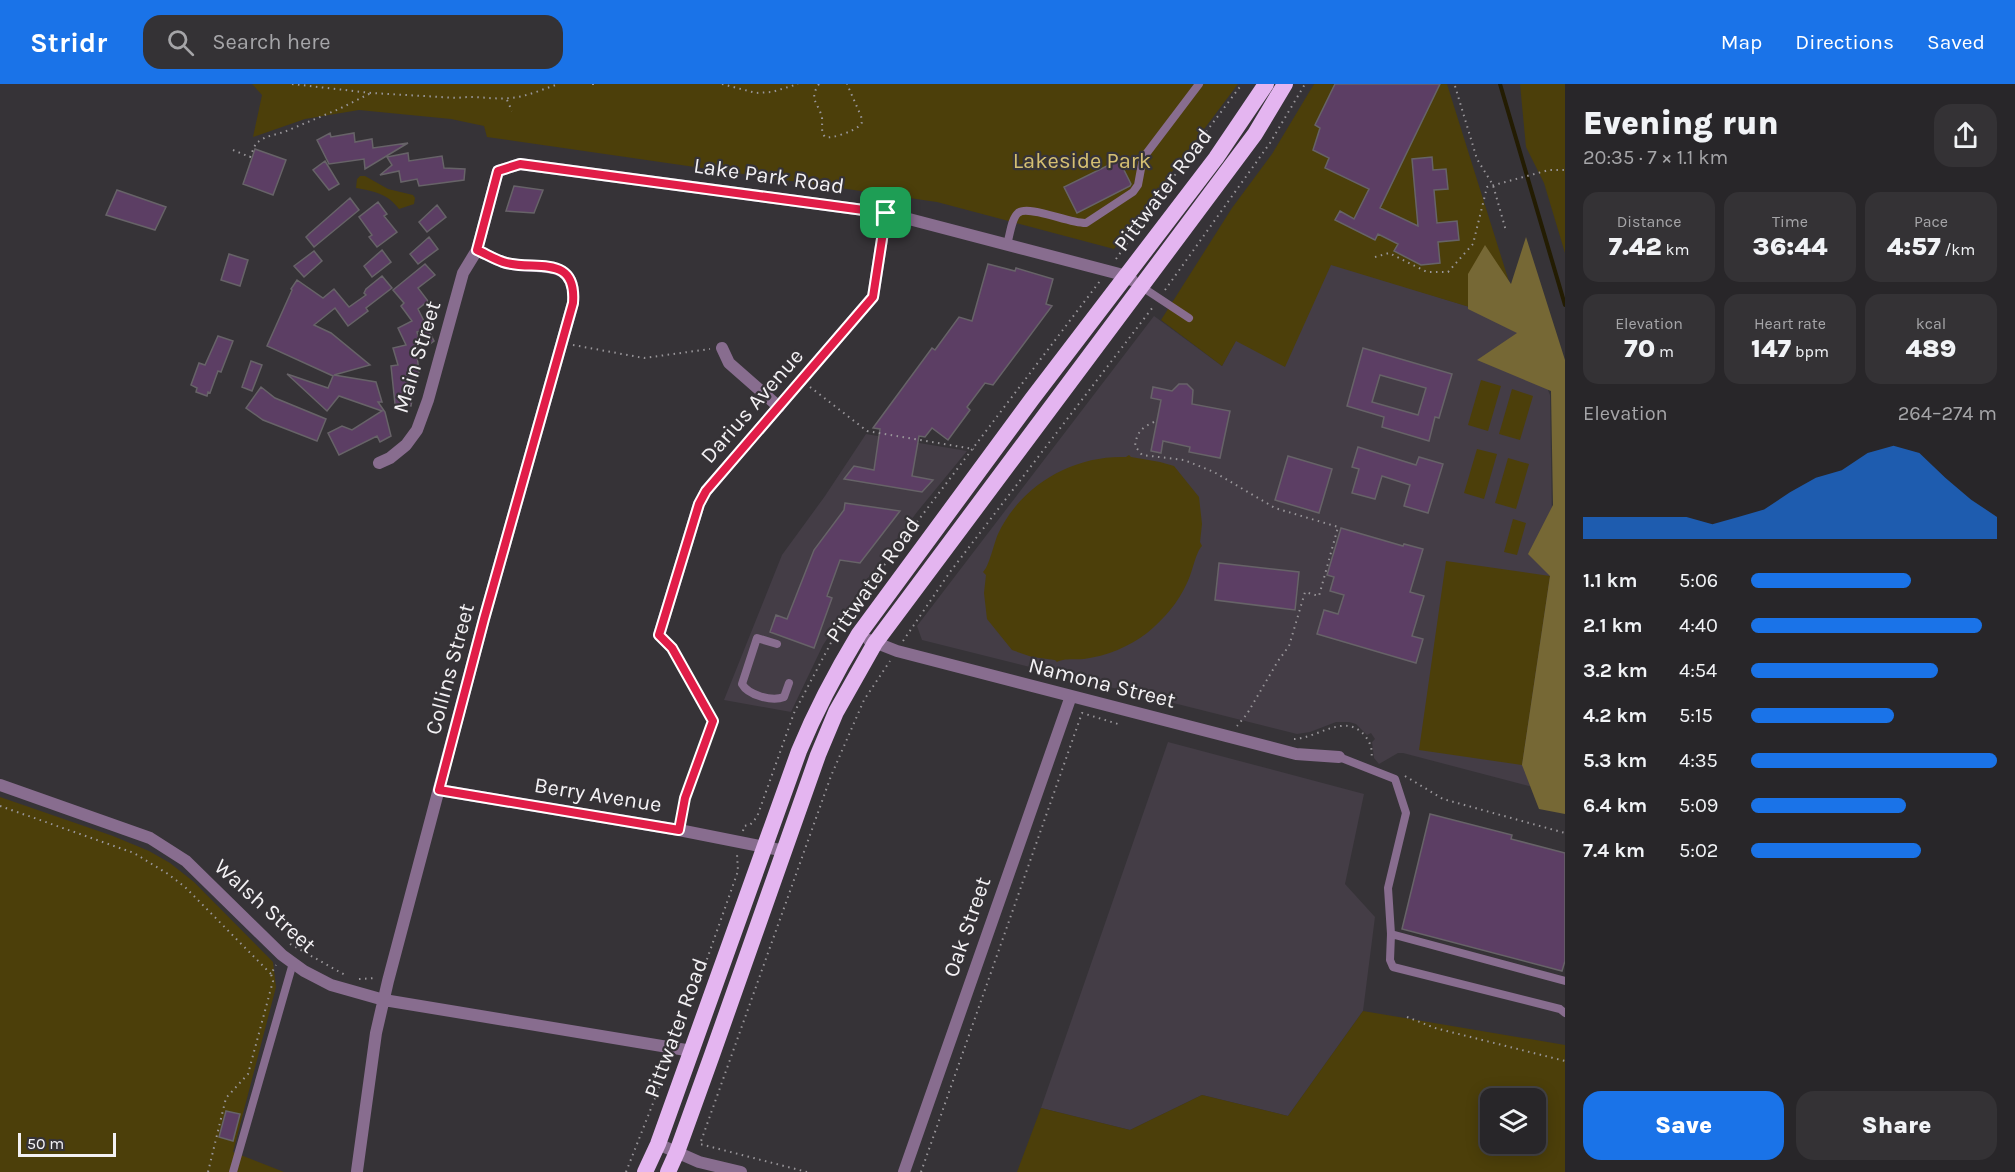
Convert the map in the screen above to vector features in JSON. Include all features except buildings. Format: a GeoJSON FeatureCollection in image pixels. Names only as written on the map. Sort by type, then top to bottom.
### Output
{"type":"FeatureCollection","features":[{"type":"Feature","properties":{"kind":"highway","name":"Pittwater Road"},"geometry":{"type":"LineString","coordinates":[[645,1172],[658,1144],[817,708],[859,634],[1032,399],[1216,158],[1266,84]]}},
{"type":"Feature","properties":{"kind":"highway","name":"Pittwater Road"},"geometry":{"type":"LineString","coordinates":[[668,1172],[818,755],[836,712],[875,643],[1255,134],[1285,84]]}},
{"type":"Feature","properties":{"kind":"street","name":"Lake Park Road"},"geometry":{"type":"LineString","coordinates":[[477,250],[498,171],[520,164],[886,213],[1127,276],[1142,287]]}},
{"type":"Feature","properties":{"kind":"street","name":"Darius Avenue"},"geometry":{"type":"LineString","coordinates":[[659,635],[699,504],[706,491],[873,297],[886,213]]}},
{"type":"Feature","properties":{"kind":"street","name":"Collins Street"},"geometry":{"type":"LineString","coordinates":[[357,1171],[376,1033],[384,1000],[484,619],[573,303],[572,280],[563,271],[548,266],[504,263],[477,250]]}},
{"type":"Feature","properties":{"kind":"street","name":"Main Street"},"geometry":{"type":"LineString","coordinates":[[379,463],[390,458],[406,445],[417,430],[428,400],[463,273],[477,250]]}},
{"type":"Feature","properties":{"kind":"street"},"geometry":{"type":"LineString","coordinates":[[722,348],[729,363],[780,407]]}},
{"type":"Feature","properties":{"kind":"street","name":"Namona Street"},"geometry":{"type":"LineString","coordinates":[[859,634],[897,651],[1296,754],[1339,757]]}},
{"type":"Feature","properties":{"kind":"street","name":"Oak Street"},"geometry":{"type":"LineString","coordinates":[[904,1172],[1071,696]]}},
{"type":"Feature","properties":{"kind":"street","name":"Walsh Street"},"geometry":{"type":"LineString","coordinates":[[0,785],[150,838],[186,861],[256,931],[293,963],[331,985],[384,1000],[692,1051]]}},
{"type":"Feature","properties":{"kind":"street","name":"Berry Avenue"},"geometry":{"type":"LineString","coordinates":[[439,790],[679,830],[785,851]]}},
{"type":"Feature","properties":{"kind":"street"},"geometry":{"type":"LineString","coordinates":[[658,1144],[699,1162],[741,1172]]}},
{"type":"Feature","properties":{"kind":"lane"},"geometry":{"type":"LineString","coordinates":[[1007,244],[1019,212],[1028,210],[1077,224],[1086,223],[1133,192],[1138,185],[1143,158],[1199,84]]}},
{"type":"Feature","properties":{"kind":"lane"},"geometry":{"type":"LineString","coordinates":[[1142,287],[1189,318]]}},
{"type":"Feature","properties":{"kind":"lane"},"geometry":{"type":"LineString","coordinates":[[777,644],[757,638],[742,684],[747,691],[776,699],[784,697],[789,683]]}},
{"type":"Feature","properties":{"kind":"lane"},"geometry":{"type":"LineString","coordinates":[[1339,757],[1369,765],[1395,779],[1406,813],[1388,888],[1392,934],[1390,960],[1393,966],[1560,1009],[1565,1013]]}},
{"type":"Feature","properties":{"kind":"lane"},"geometry":{"type":"LineString","coordinates":[[1392,934],[1565,981]]}},
{"type":"Feature","properties":{"kind":"lane"},"geometry":{"type":"LineString","coordinates":[[233,1172],[293,963]]}},
{"type":"Feature","properties":{"kind":"path"},"geometry":{"type":"LineString","coordinates":[[292,84],[371,93],[506,99],[519,98],[559,84]]}},
{"type":"Feature","properties":{"kind":"path"},"geometry":{"type":"LineString","coordinates":[[723,84],[756,93],[772,92],[798,84]]}},
{"type":"Feature","properties":{"kind":"path"},"geometry":{"type":"LineString","coordinates":[[819,84],[814,98],[822,117],[822,133],[831,139],[858,127],[862,122],[847,84]]}},
{"type":"Feature","properties":{"kind":"path"},"geometry":{"type":"LineString","coordinates":[[1108,271],[1186,159],[1242,84]]}},
{"type":"Feature","properties":{"kind":"path"},"geometry":{"type":"LineString","coordinates":[[807,1172],[700,1144],[831,776],[864,700],[950,572],[1159,298],[1270,144],[1305,84]]}},
{"type":"Feature","properties":{"kind":"path"},"geometry":{"type":"LineString","coordinates":[[1455,86],[1477,159],[1493,185],[1506,231]]}},
{"type":"Feature","properties":{"kind":"path"},"geometry":{"type":"LineString","coordinates":[[233,150],[250,157],[256,143],[266,137],[339,110],[371,93]]}},
{"type":"Feature","properties":{"kind":"path"},"geometry":{"type":"LineString","coordinates":[[506,99],[512,111]]}},
{"type":"Feature","properties":{"kind":"path"},"geometry":{"type":"LineString","coordinates":[[1375,257],[1389,253],[1427,272],[1448,272],[1473,244],[1487,187],[1549,170],[1565,170]]}},
{"type":"Feature","properties":{"kind":"path"},"geometry":{"type":"LineString","coordinates":[[561,343],[644,358],[722,348]]}},
{"type":"Feature","properties":{"kind":"path"},"geometry":{"type":"LineString","coordinates":[[801,381],[867,431],[974,449]]}},
{"type":"Feature","properties":{"kind":"path"},"geometry":{"type":"LineString","coordinates":[[1154,422],[1144,426],[1137,434],[1135,446],[1142,454],[1184,460],[1214,472],[1275,508],[1338,527],[1319,596],[1305,592],[1289,646],[1247,714],[1237,726],[1247,728]]}},
{"type":"Feature","properties":{"kind":"path"},"geometry":{"type":"LineString","coordinates":[[659,635],[672,648],[713,721],[685,798],[679,830]]}},
{"type":"Feature","properties":{"kind":"path"},"geometry":{"type":"LineString","coordinates":[[907,635],[910,640]]}},
{"type":"Feature","properties":{"kind":"path"},"geometry":{"type":"LineString","coordinates":[[921,1172],[1082,714],[1118,724]]}},
{"type":"Feature","properties":{"kind":"path"},"geometry":{"type":"LineString","coordinates":[[1289,739],[1306,738],[1334,726],[1349,726],[1362,732],[1370,743],[1372,748],[1369,765]]}},
{"type":"Feature","properties":{"kind":"path"},"geometry":{"type":"LineString","coordinates":[[1399,771],[1443,799],[1565,833]]}},
{"type":"Feature","properties":{"kind":"path"},"geometry":{"type":"LineString","coordinates":[[0,806],[134,853],[152,864],[184,887],[272,974]]}},
{"type":"Feature","properties":{"kind":"path"},"geometry":{"type":"LineString","coordinates":[[1407,1017],[1435,1028],[1565,1061]]}},
{"type":"Feature","properties":{"kind":"shaded area"},"geometry":{"type":"Polygon","coordinates":[[[1526,237],[1565,360],[1565,814],[1539,809],[1522,765],[1550,576],[1528,554],[1553,505],[1551,391],[1477,360],[1517,333],[1468,309],[1468,274],[1485,245],[1511,284],[1526,237]]]}},
{"type":"Feature","properties":{"kind":"shaded area"},"geometry":{"type":"Polygon","coordinates":[[[1331,264],[1522,323],[1550,395],[1553,585],[1565,632],[1565,792],[1529,786],[1403,753],[1398,753],[1379,764],[1374,758],[1372,742],[1375,739],[1371,733],[1367,735],[1356,724],[1349,722],[1336,722],[1310,732],[1297,734],[922,640],[917,626],[1154,316],[1222,366],[1236,340],[1331,264]]]}},
{"type":"Feature","properties":{"kind":"shaded area"},"geometry":{"type":"Polygon","coordinates":[[[866,434],[967,451],[917,512],[863,585],[823,645],[791,712],[724,700],[782,555],[866,434]]]}},
{"type":"Feature","properties":{"kind":"shaded area"},"geometry":{"type":"Polygon","coordinates":[[[1168,742],[1364,794],[1345,884],[1375,917],[1363,1011],[1288,1116],[1202,1095],[1130,1130],[1041,1108],[1168,742]]]}},
{"type":"Feature","properties":{"kind":"green space","name":"Lakeside Park"},"geometry":{"type":"Polygon","coordinates":[[[252,84],[1238,84],[1114,249],[937,202],[487,137],[484,126],[451,119],[359,110],[305,119],[253,137],[262,95],[252,84]]]}},
{"type":"Feature","properties":{"kind":"green space"},"geometry":{"type":"Polygon","coordinates":[[[1314,84],[1447,84],[1522,323],[1331,265],[1285,367],[1236,341],[1222,366],[1161,320],[1232,208],[1272,154],[1314,84]]]}},
{"type":"Feature","properties":{"kind":"green space"},"geometry":{"type":"Polygon","coordinates":[[[1520,84],[1565,84],[1565,253],[1544,183],[1526,147],[1520,84]]]}},
{"type":"Feature","properties":{"kind":"green space"},"geometry":{"type":"Polygon","coordinates":[[[365,176],[388,189],[413,195],[414,204],[399,209],[380,194],[356,188],[357,179],[365,176]]]}},
{"type":"Feature","properties":{"kind":"green space"},"geometry":{"type":"Polygon","coordinates":[[[1481,380],[1501,386],[1488,431],[1468,425],[1481,380]]]}},
{"type":"Feature","properties":{"kind":"green space"},"geometry":{"type":"Polygon","coordinates":[[[1512,389],[1533,396],[1520,440],[1499,434],[1512,389]]]}},
{"type":"Feature","properties":{"kind":"green space"},"geometry":{"type":"Polygon","coordinates":[[[1477,449],[1497,454],[1484,499],[1464,493],[1477,449]]]}},
{"type":"Feature","properties":{"kind":"green space"},"geometry":{"type":"Polygon","coordinates":[[[1129,455],[1174,466],[1199,497],[1202,546],[1189,579],[1175,604],[1147,633],[1133,643],[1092,658],[1057,662],[1012,650],[987,619],[984,593],[986,575],[983,572],[998,534],[1008,517],[1020,501],[1051,476],[1087,461],[1129,455]]]}},
{"type":"Feature","properties":{"kind":"green space"},"geometry":{"type":"Polygon","coordinates":[[[1508,458],[1529,464],[1516,509],[1495,503],[1508,458]]]}},
{"type":"Feature","properties":{"kind":"green space"},"geometry":{"type":"Polygon","coordinates":[[[1513,519],[1526,523],[1517,555],[1504,552],[1513,519]]]}},
{"type":"Feature","properties":{"kind":"green space"},"geometry":{"type":"Polygon","coordinates":[[[1446,561],[1550,576],[1522,765],[1419,750],[1446,561]]]}},
{"type":"Feature","properties":{"kind":"green space"},"geometry":{"type":"Polygon","coordinates":[[[0,797],[113,836],[149,851],[170,863],[194,882],[273,962],[276,987],[233,1152],[284,1172],[0,1172],[0,797]]]}},
{"type":"Feature","properties":{"kind":"green space"},"geometry":{"type":"Polygon","coordinates":[[[1363,1011],[1565,1045],[1565,1172],[1017,1172],[1041,1108],[1130,1130],[1202,1095],[1288,1116],[1363,1011]]]}},
{"type":"Feature","properties":{"kind":"waterway"},"geometry":{"type":"LineString","coordinates":[[1500,84],[1565,305]]}},
{"type":"Feature","properties":{"kind":"route"},"geometry":{"type":"LineString","coordinates":[[520,164],[886,213],[873,297],[706,491],[699,504],[659,635],[672,648],[713,721],[685,798],[679,830],[439,790],[484,619],[573,303],[572,280],[563,271],[548,266],[504,263],[477,250],[498,171],[520,164]]}}]}
